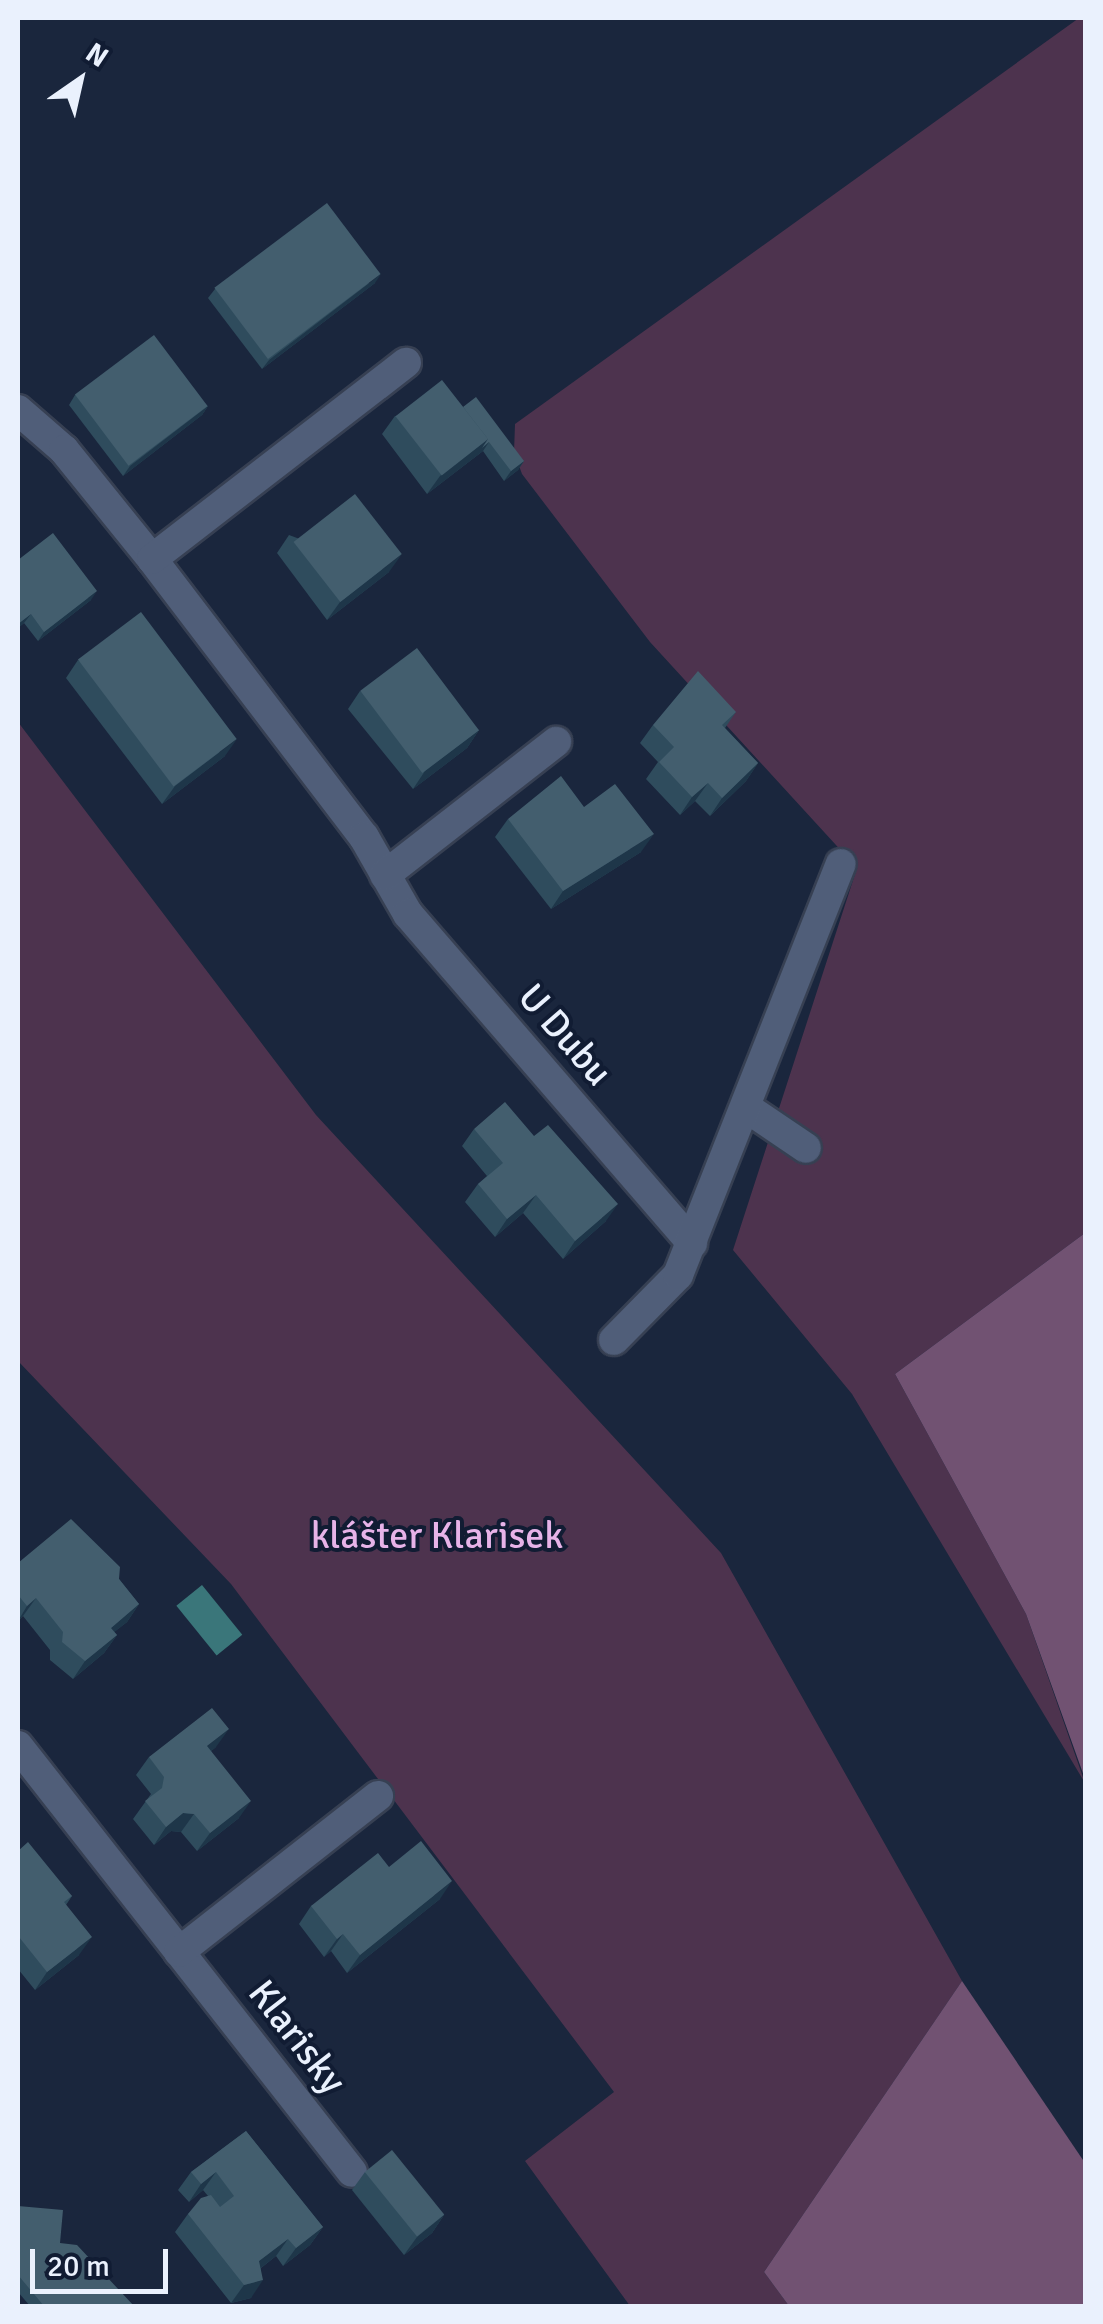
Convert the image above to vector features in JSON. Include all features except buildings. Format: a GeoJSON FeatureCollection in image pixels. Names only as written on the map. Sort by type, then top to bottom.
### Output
{"type":"FeatureCollection","features":[{"type":"Feature","properties":{"kind":"street"},"geometry":{"type":"LineString","coordinates":[[152,559],[406,363]]}},
{"type":"Feature","properties":{"kind":"street","name":"U Dubu"},"geometry":{"type":"LineString","coordinates":[[18,410],[64,450],[152,559],[364,837],[408,914],[692,1243]]}},
{"type":"Feature","properties":{"kind":"street"},"geometry":{"type":"LineString","coordinates":[[384,875],[556,742]]}},
{"type":"Feature","properties":{"kind":"street"},"geometry":{"type":"LineString","coordinates":[[614,1340],[668,1290],[692,1243],[841,864]]}},
{"type":"Feature","properties":{"kind":"street"},"geometry":{"type":"LineString","coordinates":[[747,1108],[806,1148]]}},
{"type":"Feature","properties":{"kind":"street","name":"Klarisky"},"geometry":{"type":"LineString","coordinates":[[18,1746],[352,2172]]}},
{"type":"Feature","properties":{"kind":"street"},"geometry":{"type":"LineString","coordinates":[[179,1952],[378,1796]]}},
{"type":"Feature","properties":{"kind":"green space"},"geometry":{"type":"Polygon","coordinates":[[[1079,18],[1085,18],[1085,1233],[895,1374],[1026,1614],[1085,1783],[852,1394],[733,1250],[857,868],[650,642],[522,474],[514,452],[515,424],[1079,18]]]}},
{"type":"Feature","properties":{"kind":"green space","name":"klášter Klarisek"},"geometry":{"type":"Polygon","coordinates":[[[18,722],[316,1115],[721,1553],[962,1981],[764,2272],[789,2306],[630,2306],[525,2161],[614,2092],[231,1584],[18,1361],[18,722]]]}},
{"type":"Feature","properties":{"kind":"shaded area"},"geometry":{"type":"Polygon","coordinates":[[[1085,1233],[1085,1779],[1026,1614],[895,1374],[1085,1233]]]}},
{"type":"Feature","properties":{"kind":"shaded area"},"geometry":{"type":"Polygon","coordinates":[[[202,1585],[242,1635],[217,1656],[176,1606],[202,1585]]]}},
{"type":"Feature","properties":{"kind":"shaded area"},"geometry":{"type":"Polygon","coordinates":[[[962,1981],[1085,2163],[1085,2306],[789,2306],[764,2272],[962,1981]]]}}]}
